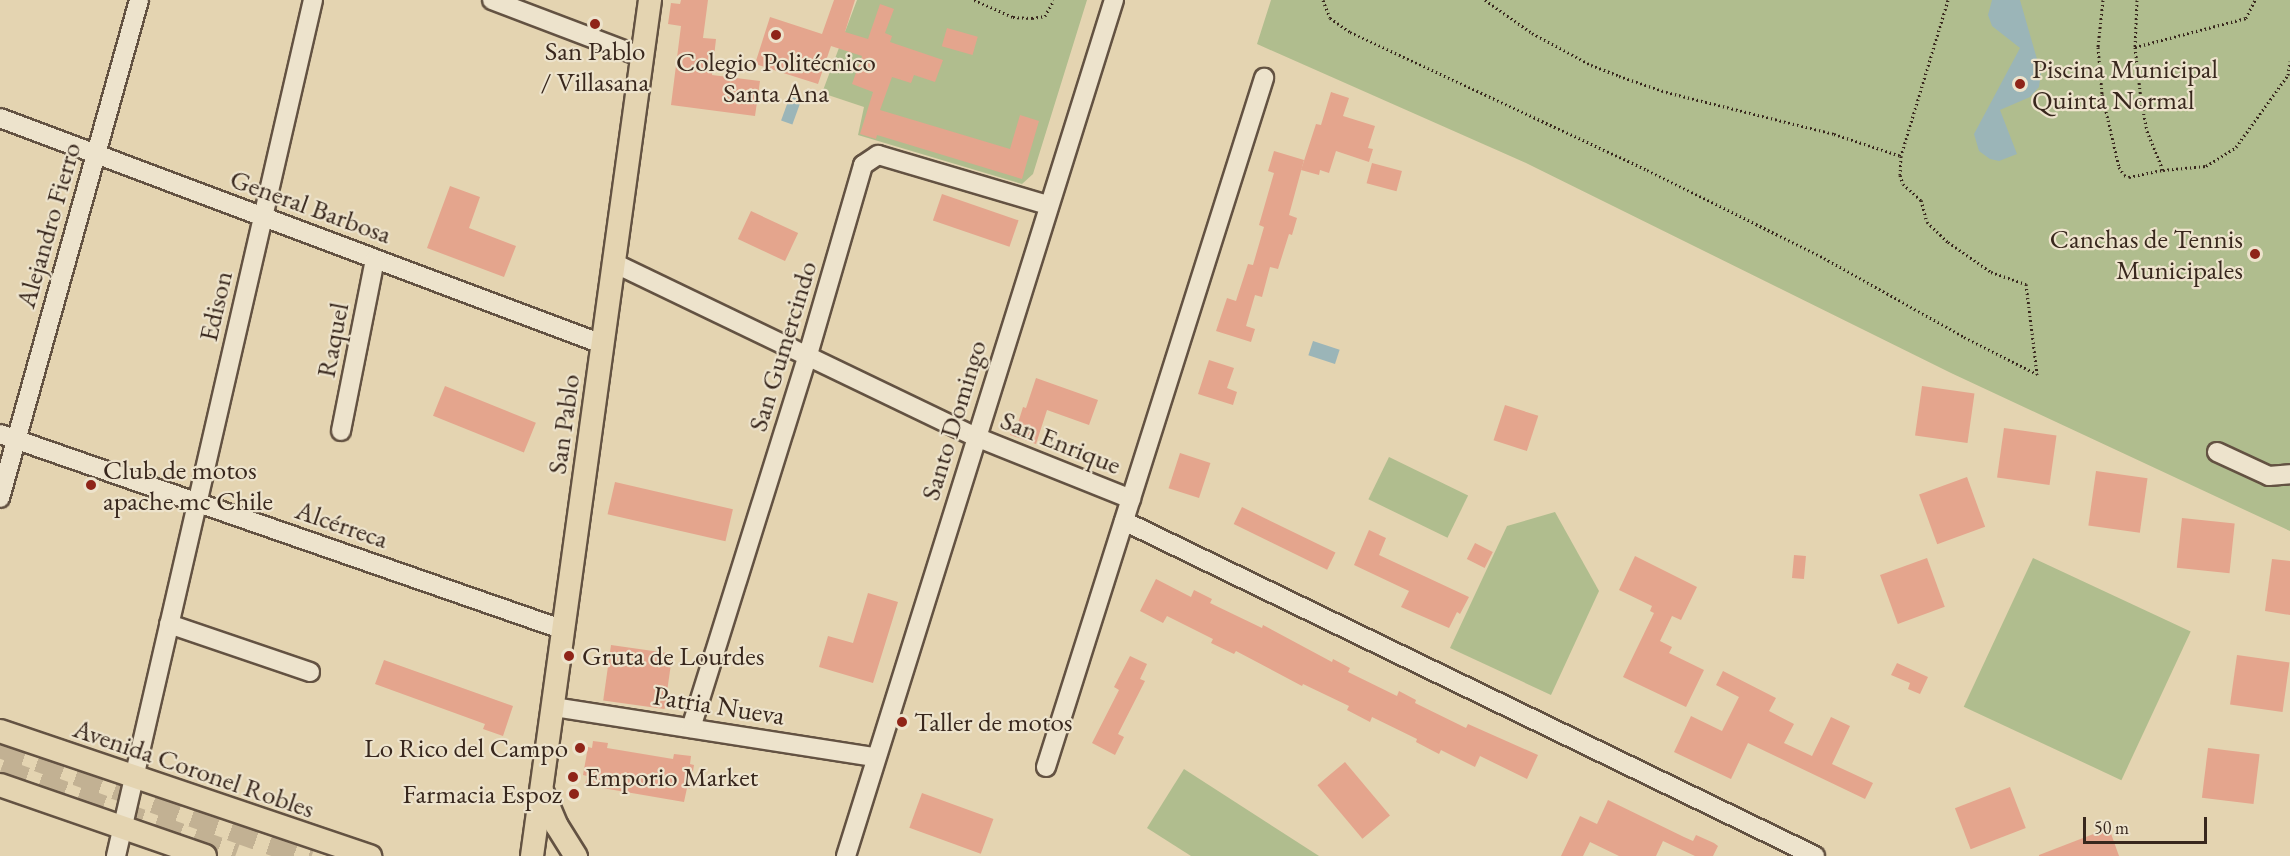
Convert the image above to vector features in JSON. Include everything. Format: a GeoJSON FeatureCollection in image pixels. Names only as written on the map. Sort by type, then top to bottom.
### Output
{"type":"FeatureCollection","features":[{"type":"Feature","properties":{"kind":"main road","name":"San Pablo"},"geometry":{"type":"LineString","coordinates":[[532,856],[650,0]]}},
{"type":"Feature","properties":{"kind":"main road","name":"Avenida Coronel Robles"},"geometry":{"type":"LineString","coordinates":[[0,731],[370,856]]}},
{"type":"Feature","properties":{"kind":"main road"},"geometry":{"type":"LineString","coordinates":[[0,785],[205,856]]}},
{"type":"Feature","properties":{"kind":"main road"},"geometry":{"type":"LineString","coordinates":[[542,791],[557,826],[576,856]]}},
{"type":"Feature","properties":{"kind":"street","name":"Alejandro Fierro"},"geometry":{"type":"LineString","coordinates":[[0,498],[8,437],[96,154],[139,0]]}},
{"type":"Feature","properties":{"kind":"street","name":"Edison"},"geometry":{"type":"LineString","coordinates":[[116,856],[313,0]]}},
{"type":"Feature","properties":{"kind":"street"},"geometry":{"type":"LineString","coordinates":[[492,0],[642,57]]}},
{"type":"Feature","properties":{"kind":"street","name":"Santo Domingo"},"geometry":{"type":"LineString","coordinates":[[846,856],[875,757],[1114,0]]}},
{"type":"Feature","properties":{"kind":"street"},"geometry":{"type":"LineString","coordinates":[[1046,766],[1264,78]]}},
{"type":"Feature","properties":{"kind":"street","name":"General Barbosa"},"geometry":{"type":"LineString","coordinates":[[0,118],[602,344]]}},
{"type":"Feature","properties":{"kind":"street","name":"San Gumercindo"},"geometry":{"type":"LineString","coordinates":[[692,728],[807,358],[863,165],[870,158],[878,155],[1048,206]]}},
{"type":"Feature","properties":{"kind":"street","name":"Raquel"},"geometry":{"type":"LineString","coordinates":[[341,431],[375,259]]}},
{"type":"Feature","properties":{"kind":"street","name":"San Enrique"},"geometry":{"type":"LineString","coordinates":[[614,263],[807,358],[976,437],[1131,499]]}},
{"type":"Feature","properties":{"kind":"street","name":"Alcérreca"},"geometry":{"type":"LineString","coordinates":[[8,437],[564,630]]}},
{"type":"Feature","properties":{"kind":"street"},"geometry":{"type":"LineString","coordinates":[[2217,452],[2269,476],[2290,474]]}},
{"type":"Feature","properties":{"kind":"street"},"geometry":{"type":"LineString","coordinates":[[1124,521],[1815,856]]}},
{"type":"Feature","properties":{"kind":"street"},"geometry":{"type":"LineString","coordinates":[[169,624],[310,672]]}},
{"type":"Feature","properties":{"kind":"street","name":"Patria Nueva"},"geometry":{"type":"LineString","coordinates":[[554,706],[875,757]]}},
{"type":"Feature","properties":{"kind":"path"},"geometry":{"type":"LineString","coordinates":[[974,0],[1012,17],[1032,18],[1045,16],[1054,0]]}},
{"type":"Feature","properties":{"kind":"path"},"geometry":{"type":"LineString","coordinates":[[1323,0],[1330,18],[1350,32],[1647,170],[1814,253],[2037,375],[2026,284],[1991,272],[1973,261],[1929,225],[1921,200],[1901,181],[1901,156],[1948,0]]}},
{"type":"Feature","properties":{"kind":"path"},"geometry":{"type":"LineString","coordinates":[[1485,0],[1532,33],[1566,52],[1619,76],[1666,92],[1834,134],[1901,156]]}},
{"type":"Feature","properties":{"kind":"path"},"geometry":{"type":"LineString","coordinates":[[2103,0],[2099,34],[2100,77],[2106,118],[2116,159],[2124,175],[2129,177],[2163,170],[2206,166],[2230,152],[2289,74],[2290,61]]}},
{"type":"Feature","properties":{"kind":"path"},"geometry":{"type":"LineString","coordinates":[[2137,0],[2135,47],[2144,117],[2163,170]]}},
{"type":"Feature","properties":{"kind":"path"},"geometry":{"type":"LineString","coordinates":[[2135,47],[2246,18],[2255,0]]}},
{"type":"Feature","properties":{"kind":"green space"},"geometry":{"type":"Polygon","coordinates":[[[857,0],[1087,0],[1033,174],[1022,184],[858,135],[864,107],[822,93],[857,0]]]}},
{"type":"Feature","properties":{"kind":"green space"},"geometry":{"type":"Polygon","coordinates":[[[1271,0],[2290,0],[2290,531],[1951,373],[1526,163],[1257,44],[1271,0]]]}},
{"type":"Feature","properties":{"kind":"green space"},"geometry":{"type":"Polygon","coordinates":[[[1389,457],[1468,496],[1447,538],[1368,499],[1389,457]]]}},
{"type":"Feature","properties":{"kind":"green space"},"geometry":{"type":"Polygon","coordinates":[[[1555,512],[1599,591],[1551,695],[1450,648],[1507,526],[1555,512]]]}},
{"type":"Feature","properties":{"kind":"green space"},"geometry":{"type":"Polygon","coordinates":[[[2033,558],[2191,632],[2121,780],[1964,707],[2033,558]]]}},
{"type":"Feature","properties":{"kind":"green space"},"geometry":{"type":"Polygon","coordinates":[[[1184,769],[1319,856],[1191,856],[1147,828],[1184,769]]]}},
{"type":"Feature","properties":{"kind":"water","name":"Piscina Municipal Quinta Normal"},"geometry":{"type":"Polygon","coordinates":[[[1992,0],[2020,0],[2041,73],[2039,87],[2030,97],[2000,110],[2017,154],[1999,161],[1990,159],[1979,151],[1974,134],[2020,48],[1992,26],[1988,15],[1992,0]]]}},
{"type":"Feature","properties":{"kind":"water"},"geometry":{"type":"Polygon","coordinates":[[[790,96],[801,100],[792,125],[781,120],[790,96]]]}},
{"type":"Feature","properties":{"kind":"water"},"geometry":{"type":"Polygon","coordinates":[[[1313,341],[1340,350],[1335,364],[1308,355],[1313,341]]]}},
{"type":"Feature","properties":{"kind":"building"},"geometry":{"type":"Polygon","coordinates":[[[681,0],[708,0],[703,38],[716,39],[712,75],[760,81],[755,116],[671,105],[681,26],[668,24],[671,3],[680,4],[681,0]]]}},
{"type":"Feature","properties":{"kind":"building"},"geometry":{"type":"Polygon","coordinates":[[[834,0],[855,0],[845,32],[868,39],[880,4],[894,9],[885,33],[892,36],[890,42],[943,60],[935,82],[914,75],[911,83],[892,77],[880,110],[1010,149],[1020,115],[1039,121],[1022,179],[877,135],[876,139],[860,134],[873,92],[852,84],[862,56],[831,46],[818,84],[755,64],[770,17],[822,34],[834,0]]]}},
{"type":"Feature","properties":{"kind":"building"},"geometry":{"type":"Polygon","coordinates":[[[947,28],[978,37],[973,55],[942,46],[947,28]]]}},
{"type":"Feature","properties":{"kind":"building"},"geometry":{"type":"Polygon","coordinates":[[[1331,92],[1349,98],[1343,116],[1375,126],[1368,148],[1373,149],[1369,162],[1336,151],[1329,173],[1320,170],[1319,175],[1301,170],[1316,124],[1321,125],[1331,92]]]}},
{"type":"Feature","properties":{"kind":"building"},"geometry":{"type":"Polygon","coordinates":[[[1274,151],[1304,160],[1289,215],[1297,218],[1292,235],[1289,234],[1278,269],[1270,267],[1262,297],[1255,295],[1246,326],[1255,329],[1251,342],[1216,331],[1227,298],[1236,301],[1248,264],[1253,265],[1264,227],[1259,225],[1274,173],[1268,171],[1274,151]]]}},
{"type":"Feature","properties":{"kind":"building"},"geometry":{"type":"Polygon","coordinates":[[[1372,163],[1402,171],[1397,191],[1367,183],[1372,163]]]}},
{"type":"Feature","properties":{"kind":"building"},"geometry":{"type":"Polygon","coordinates":[[[450,186],[480,197],[469,228],[516,246],[504,277],[427,248],[450,186]]]}},
{"type":"Feature","properties":{"kind":"building"},"geometry":{"type":"Polygon","coordinates":[[[942,194],[1019,220],[1009,247],[933,220],[942,194]]]}},
{"type":"Feature","properties":{"kind":"building"},"geometry":{"type":"Polygon","coordinates":[[[751,211],[798,233],[785,261],[738,239],[751,211]]]}},
{"type":"Feature","properties":{"kind":"building"},"geometry":{"type":"Polygon","coordinates":[[[1209,360],[1234,368],[1227,388],[1237,392],[1233,405],[1198,394],[1209,360]]]}},
{"type":"Feature","properties":{"kind":"building"},"geometry":{"type":"Polygon","coordinates":[[[1036,378],[1098,400],[1089,425],[1047,410],[1036,444],[1010,435],[1014,422],[1018,423],[1023,407],[1026,408],[1036,378]]]}},
{"type":"Feature","properties":{"kind":"building"},"geometry":{"type":"Polygon","coordinates":[[[445,386],[536,423],[524,452],[433,416],[445,386]]]}},
{"type":"Feature","properties":{"kind":"building"},"geometry":{"type":"Polygon","coordinates":[[[1922,386],[1974,393],[1968,443],[1915,436],[1922,386]]]}},
{"type":"Feature","properties":{"kind":"building"},"geometry":{"type":"Polygon","coordinates":[[[1505,405],[1538,416],[1527,451],[1494,440],[1505,405]]]}},
{"type":"Feature","properties":{"kind":"building"},"geometry":{"type":"Polygon","coordinates":[[[2004,428],[2056,435],[2050,485],[1997,478],[2004,428]]]}},
{"type":"Feature","properties":{"kind":"building"},"geometry":{"type":"Polygon","coordinates":[[[1180,453],[1210,463],[1199,498],[1169,488],[1180,453]]]}},
{"type":"Feature","properties":{"kind":"building"},"geometry":{"type":"Polygon","coordinates":[[[2096,471],[2147,478],[2140,533],[2088,525],[2096,471]]]}},
{"type":"Feature","properties":{"kind":"building"},"geometry":{"type":"Polygon","coordinates":[[[1967,477],[1985,527],[1937,544],[1919,494],[1967,477]]]}},
{"type":"Feature","properties":{"kind":"building"},"geometry":{"type":"Polygon","coordinates":[[[615,482],[733,509],[725,541],[608,514],[615,482]]]}},
{"type":"Feature","properties":{"kind":"building"},"geometry":{"type":"Polygon","coordinates":[[[1242,507],[1335,553],[1327,570],[1234,524],[1242,507]]]}},
{"type":"Feature","properties":{"kind":"building"},"geometry":{"type":"Polygon","coordinates":[[[2182,518],[2235,524],[2229,573],[2177,568],[2182,518]]]}},
{"type":"Feature","properties":{"kind":"building"},"geometry":{"type":"Polygon","coordinates":[[[1369,530],[1386,538],[1379,555],[1469,597],[1460,614],[1457,612],[1449,628],[1401,607],[1409,591],[1354,565],[1369,530]]]}},
{"type":"Feature","properties":{"kind":"building"},"geometry":{"type":"Polygon","coordinates":[[[1475,543],[1493,552],[1485,568],[1467,559],[1475,543]]]}},
{"type":"Feature","properties":{"kind":"building"},"geometry":{"type":"Polygon","coordinates":[[[1794,555],[1806,556],[1804,579],[1792,578],[1794,555]]]}},
{"type":"Feature","properties":{"kind":"building"},"geometry":{"type":"Polygon","coordinates":[[[1635,556],[1697,587],[1681,620],[1672,616],[1660,641],[1672,647],[1669,653],[1704,670],[1686,707],[1623,677],[1654,613],[1650,611],[1652,606],[1619,590],[1635,556]]]}},
{"type":"Feature","properties":{"kind":"building"},"geometry":{"type":"Polygon","coordinates":[[[1927,558],[1945,607],[1898,624],[1880,575],[1927,558]]]}},
{"type":"Feature","properties":{"kind":"building"},"geometry":{"type":"Polygon","coordinates":[[[2272,559],[2290,561],[2290,615],[2265,611],[2272,559]]]}},
{"type":"Feature","properties":{"kind":"building"},"geometry":{"type":"Polygon","coordinates":[[[1156,579],[1191,597],[1194,590],[1212,599],[1210,603],[1262,628],[1263,625],[1332,662],[1333,659],[1350,668],[1348,672],[1397,696],[1399,691],[1416,700],[1415,703],[1466,728],[1468,724],[1538,755],[1527,779],[1480,756],[1475,767],[1441,750],[1439,754],[1416,742],[1417,739],[1372,717],[1370,722],[1347,710],[1349,706],[1303,684],[1302,686],[1236,651],[1234,654],[1211,643],[1213,639],[1167,616],[1163,623],[1140,611],[1156,579]]]}},
{"type":"Feature","properties":{"kind":"building"},"geometry":{"type":"Polygon","coordinates":[[[868,593],[898,602],[873,683],[819,667],[828,636],[853,643],[868,593]]]}},
{"type":"Feature","properties":{"kind":"building"},"geometry":{"type":"Polygon","coordinates":[[[611,645],[672,654],[665,709],[603,700],[611,645]]]}},
{"type":"Feature","properties":{"kind":"building"},"geometry":{"type":"Polygon","coordinates":[[[2237,655],[2289,662],[2283,712],[2230,705],[2237,655]]]}},
{"type":"Feature","properties":{"kind":"building"},"geometry":{"type":"Polygon","coordinates":[[[1130,656],[1147,664],[1140,679],[1145,681],[1118,734],[1124,737],[1115,755],[1092,743],[1119,690],[1114,687],[1130,656]]]}},
{"type":"Feature","properties":{"kind":"building"},"geometry":{"type":"Polygon","coordinates":[[[384,660],[513,706],[503,736],[483,729],[485,724],[375,684],[384,660]]]}},
{"type":"Feature","properties":{"kind":"building"},"geometry":{"type":"Polygon","coordinates":[[[1897,663],[1928,677],[1920,694],[1908,689],[1910,683],[1891,675],[1897,663]]]}},
{"type":"Feature","properties":{"kind":"building"},"geometry":{"type":"Polygon","coordinates":[[[1723,671],[1776,698],[1769,711],[1794,724],[1784,743],[1812,756],[1831,717],[1850,726],[1832,764],[1873,783],[1865,799],[1748,743],[1731,779],[1674,752],[1691,716],[1722,731],[1739,697],[1716,685],[1723,671]]]}},
{"type":"Feature","properties":{"kind":"building"},"geometry":{"type":"Polygon","coordinates":[[[593,741],[608,743],[607,748],[673,759],[674,754],[691,756],[690,764],[694,765],[690,789],[687,788],[684,802],[585,785],[587,776],[583,775],[588,747],[592,748],[593,741]]]}},
{"type":"Feature","properties":{"kind":"building"},"geometry":{"type":"Polygon","coordinates":[[[2208,748],[2260,754],[2254,804],[2202,798],[2208,748]]]}},
{"type":"Feature","properties":{"kind":"building"},"geometry":{"type":"Polygon","coordinates":[[[1345,762],[1390,816],[1362,839],[1317,785],[1345,762]]]}},
{"type":"Feature","properties":{"kind":"building"},"geometry":{"type":"Polygon","coordinates":[[[2010,787],[2026,828],[1971,849],[1955,808],[2010,787]]]}},
{"type":"Feature","properties":{"kind":"building"},"geometry":{"type":"Polygon","coordinates":[[[922,793],[993,819],[981,854],[909,828],[922,793]]]}},
{"type":"Feature","properties":{"kind":"building"},"geometry":{"type":"Polygon","coordinates":[[[1608,800],[1693,841],[1696,835],[1718,846],[1713,856],[1695,856],[1663,841],[1656,856],[1619,856],[1590,842],[1583,856],[1561,856],[1580,816],[1597,824],[1608,800]]]}},
{"type":"Feature","properties":{"kind":"building"},"geometry":{"type":"Polygon","coordinates":[[[2109,828],[2119,856],[2039,856],[2039,855],[2109,828]]]}},
{"type":"Feature","properties":{"kind":"tunnel"},"geometry":{"type":"LineString","coordinates":[[0,744],[312,856]]}},
{"type":"Feature","properties":{"kind":"tunnel"},"geometry":{"type":"LineString","coordinates":[[0,771],[235,856]]}},
{"type":"Feature","properties":{"kind":"place","name":"San Pablo / Villasana"},"geometry":{"type":"Point","coordinates":[595,24]}},
{"type":"Feature","properties":{"kind":"place","name":"Colegio Politécnico Santa Ana"},"geometry":{"type":"Point","coordinates":[776,35]}},
{"type":"Feature","properties":{"kind":"place","name":"Piscina Municipal Quinta Normal"},"geometry":{"type":"Point","coordinates":[2020,84]}},
{"type":"Feature","properties":{"kind":"place","name":"Canchas de Tennis Municipales"},"geometry":{"type":"Point","coordinates":[2255,254]}},
{"type":"Feature","properties":{"kind":"place","name":"Club de motos apache mc Chile"},"geometry":{"type":"Point","coordinates":[91,485]}},
{"type":"Feature","properties":{"kind":"place","name":"Gruta de Lourdes"},"geometry":{"type":"Point","coordinates":[569,656]}},
{"type":"Feature","properties":{"kind":"place","name":"Taller de motos"},"geometry":{"type":"Point","coordinates":[902,722]}},
{"type":"Feature","properties":{"kind":"place","name":"Lo Rico del Campo"},"geometry":{"type":"Point","coordinates":[580,748]}},
{"type":"Feature","properties":{"kind":"place","name":"Emporio Market"},"geometry":{"type":"Point","coordinates":[573,777]}},
{"type":"Feature","properties":{"kind":"place","name":"Farmacia Espoz"},"geometry":{"type":"Point","coordinates":[574,794]}}]}
